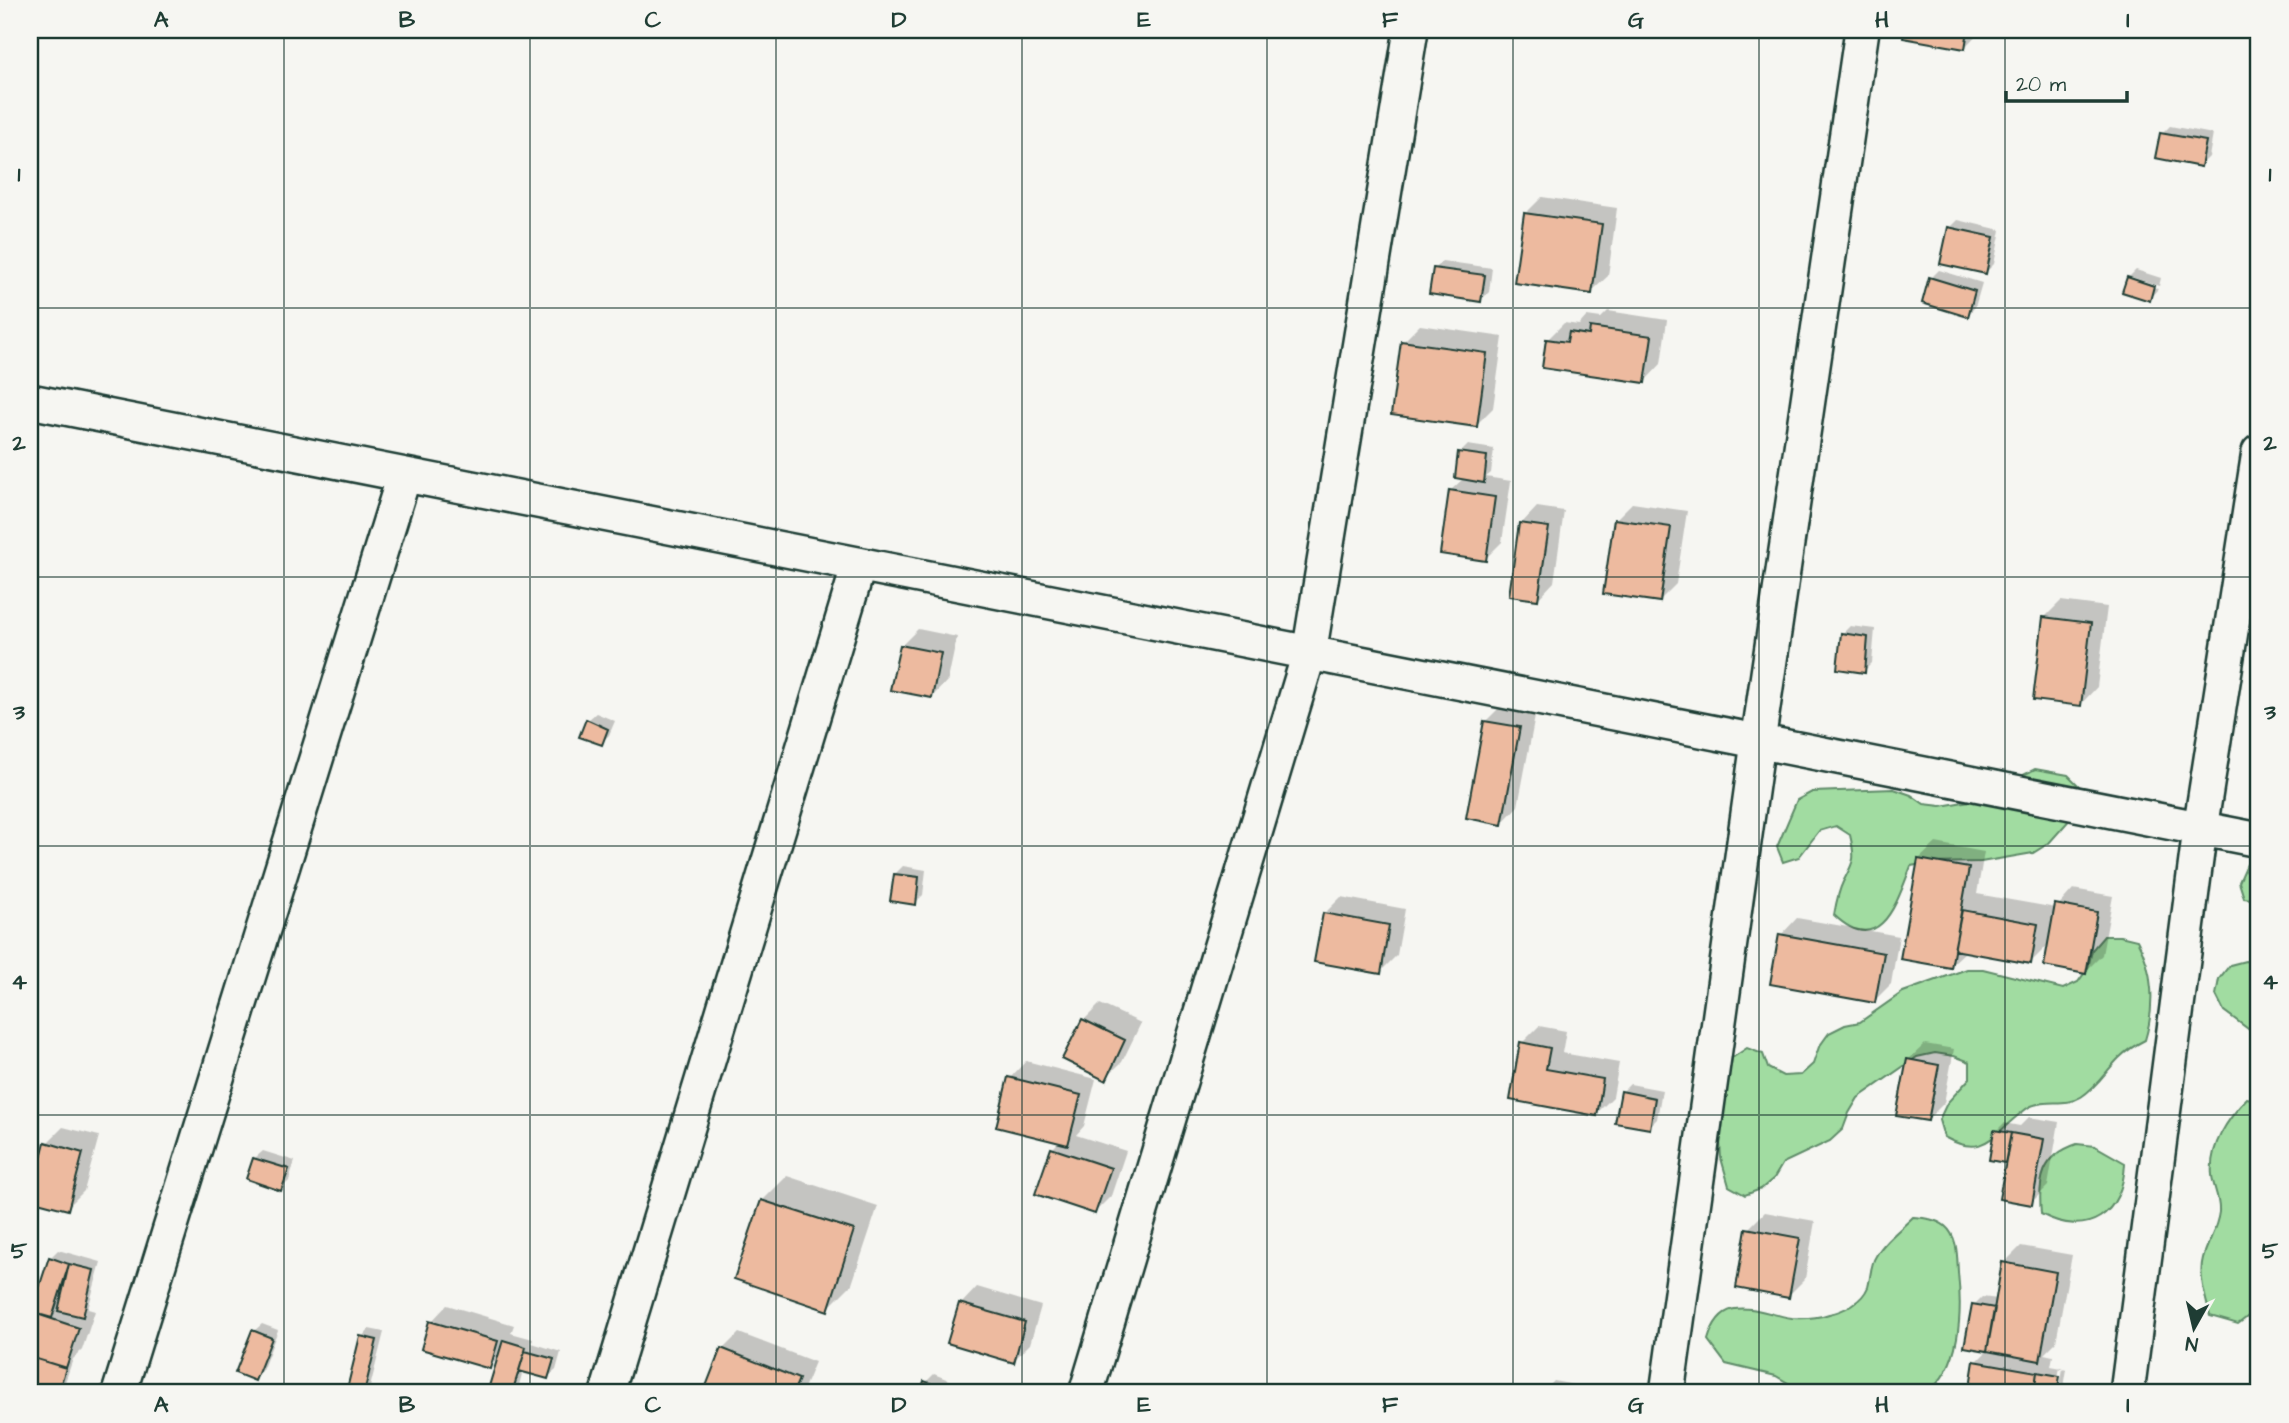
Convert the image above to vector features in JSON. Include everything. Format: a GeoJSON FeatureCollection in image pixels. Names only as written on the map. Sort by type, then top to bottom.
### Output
{"type":"FeatureCollection","features":[{"type":"Feature","properties":{"kind":"street"},"geometry":{"type":"LineString","coordinates":[[1086,1393],[1309,654],[1411,30]]}},
{"type":"Feature","properties":{"kind":"street"},"geometry":{"type":"LineString","coordinates":[[1667,1393],[1758,742],[1862,30]]}},
{"type":"Feature","properties":{"kind":"street"},"geometry":{"type":"LineString","coordinates":[[30,401],[2259,840]]}},
{"type":"Feature","properties":{"kind":"street"},"geometry":{"type":"LineString","coordinates":[[2127,1393],[2200,829],[2259,452]]}},
{"type":"Feature","properties":{"kind":"street"},"geometry":{"type":"LineString","coordinates":[[119,1393],[404,475]]}},
{"type":"Feature","properties":{"kind":"street"},"geometry":{"type":"LineString","coordinates":[[607,1393],[859,565]]}},
{"type":"Feature","properties":{"kind":"green space"},"geometry":{"type":"Polygon","coordinates":[[[2035,769],[2068,775],[2079,786],[2081,802],[2073,816],[2049,843],[2033,853],[1981,862],[1911,866],[1893,909],[1875,928],[1863,931],[1850,927],[1834,915],[1840,890],[1853,860],[1850,835],[1836,826],[1819,831],[1799,857],[1783,862],[1777,847],[1797,800],[1812,792],[1894,789],[1911,795],[1924,804],[1941,806],[1975,800],[2035,769]]]}},
{"type":"Feature","properties":{"kind":"green space"},"geometry":{"type":"Polygon","coordinates":[[[2259,852],[2259,900],[2244,898],[2239,882],[2247,864],[2259,852]]]}},
{"type":"Feature","properties":{"kind":"green space"},"geometry":{"type":"Polygon","coordinates":[[[2104,936],[2137,940],[2150,977],[2150,1015],[2145,1040],[2122,1055],[2097,1084],[2081,1097],[2027,1108],[1994,1137],[1978,1145],[1969,1146],[1944,1137],[1939,1120],[1947,1103],[1970,1078],[1970,1062],[1935,1053],[1917,1057],[1858,1098],[1843,1129],[1830,1141],[1783,1163],[1774,1178],[1761,1189],[1745,1195],[1729,1186],[1721,1158],[1719,1125],[1732,1058],[1747,1048],[1763,1054],[1768,1068],[1783,1076],[1801,1075],[1813,1064],[1819,1047],[1829,1033],[1845,1025],[1860,1022],[1903,992],[1967,969],[1983,969],[2063,989],[2078,982],[2088,968],[2092,950],[2104,936]]]}},
{"type":"Feature","properties":{"kind":"green space"},"geometry":{"type":"Polygon","coordinates":[[[2245,961],[2259,963],[2259,1037],[2224,1011],[2216,995],[2219,979],[2230,965],[2245,961]]]}},
{"type":"Feature","properties":{"kind":"green space"},"geometry":{"type":"Polygon","coordinates":[[[2247,1098],[2259,1101],[2259,1300],[2251,1314],[2238,1324],[2210,1316],[2201,1272],[2219,1212],[2212,1175],[2214,1153],[2221,1133],[2247,1098]]]}},
{"type":"Feature","properties":{"kind":"green space"},"geometry":{"type":"Polygon","coordinates":[[[2077,1144],[2095,1146],[2125,1163],[2118,1196],[2110,1208],[2100,1217],[2074,1224],[2041,1214],[2040,1190],[2049,1162],[2065,1149],[2077,1144]]]}},
{"type":"Feature","properties":{"kind":"green space"},"geometry":{"type":"Polygon","coordinates":[[[1913,1217],[1934,1220],[1945,1226],[1955,1241],[1957,1260],[1960,1304],[1957,1338],[1947,1369],[1926,1393],[1805,1393],[1776,1376],[1726,1364],[1708,1340],[1714,1325],[1722,1315],[1731,1310],[1753,1309],[1792,1318],[1806,1318],[1835,1313],[1852,1305],[1868,1287],[1873,1263],[1879,1251],[1913,1217]]]}},
{"type":"Feature","properties":{"kind":"building"},"geometry":{"type":"Polygon","coordinates":[[[1904,30],[1968,30],[1965,49],[1903,38],[1904,30]]]}},
{"type":"Feature","properties":{"kind":"building"},"geometry":{"type":"Polygon","coordinates":[[[2160,133],[2206,141],[2201,167],[2155,158],[2160,133]]]}},
{"type":"Feature","properties":{"kind":"building"},"geometry":{"type":"Polygon","coordinates":[[[1524,213],[1602,224],[1592,294],[1514,283],[1524,213]]]}},
{"type":"Feature","properties":{"kind":"building"},"geometry":{"type":"Polygon","coordinates":[[[1948,227],[1994,237],[1986,274],[1940,264],[1948,227]]]}},
{"type":"Feature","properties":{"kind":"building"},"geometry":{"type":"Polygon","coordinates":[[[1433,268],[1485,275],[1481,302],[1429,294],[1433,268]]]}},
{"type":"Feature","properties":{"kind":"building"},"geometry":{"type":"Polygon","coordinates":[[[1929,277],[1975,291],[1968,317],[1922,303],[1929,277]]]}},
{"type":"Feature","properties":{"kind":"building"},"geometry":{"type":"Polygon","coordinates":[[[2127,277],[2154,286],[2150,301],[2122,292],[2127,277]]]}},
{"type":"Feature","properties":{"kind":"building"},"geometry":{"type":"Polygon","coordinates":[[[1590,327],[1652,336],[1645,383],[1542,368],[1546,339],[1567,342],[1569,332],[1589,335],[1590,327]]]}},
{"type":"Feature","properties":{"kind":"building"},"geometry":{"type":"Polygon","coordinates":[[[1401,341],[1487,353],[1477,427],[1391,415],[1401,341]]]}},
{"type":"Feature","properties":{"kind":"building"},"geometry":{"type":"Polygon","coordinates":[[[1458,452],[1487,456],[1484,483],[1455,478],[1458,452]]]}},
{"type":"Feature","properties":{"kind":"building"},"geometry":{"type":"Polygon","coordinates":[[[1449,490],[1495,497],[1486,561],[1440,554],[1449,490]]]}},
{"type":"Feature","properties":{"kind":"building"},"geometry":{"type":"Polygon","coordinates":[[[1614,519],[1671,527],[1660,602],[1603,594],[1614,519]]]}},
{"type":"Feature","properties":{"kind":"building"},"geometry":{"type":"Polygon","coordinates":[[[1519,523],[1549,527],[1538,600],[1509,596],[1519,523]]]}},
{"type":"Feature","properties":{"kind":"building"},"geometry":{"type":"Polygon","coordinates":[[[2043,617],[2091,623],[2081,706],[2033,700],[2043,617]]]}},
{"type":"Feature","properties":{"kind":"building"},"geometry":{"type":"Polygon","coordinates":[[[1841,633],[1868,637],[1865,673],[1837,669],[1841,633]]]}},
{"type":"Feature","properties":{"kind":"building"},"geometry":{"type":"Polygon","coordinates":[[[900,645],[941,653],[932,698],[890,690],[900,645]]]}},
{"type":"Feature","properties":{"kind":"building"},"geometry":{"type":"Polygon","coordinates":[[[586,719],[608,729],[602,745],[579,737],[586,719]]]}},
{"type":"Feature","properties":{"kind":"building"},"geometry":{"type":"Polygon","coordinates":[[[1484,721],[1520,727],[1502,825],[1466,818],[1484,721]]]}},
{"type":"Feature","properties":{"kind":"building"},"geometry":{"type":"Polygon","coordinates":[[[1918,859],[1969,868],[1951,968],[1900,959],[1918,859]]]}},
{"type":"Feature","properties":{"kind":"building"},"geometry":{"type":"Polygon","coordinates":[[[894,874],[919,877],[916,905],[890,901],[894,874]]]}},
{"type":"Feature","properties":{"kind":"building"},"geometry":{"type":"Polygon","coordinates":[[[2055,904],[2097,912],[2086,974],[2044,966],[2055,904]]]}},
{"type":"Feature","properties":{"kind":"building"},"geometry":{"type":"Polygon","coordinates":[[[1962,910],[2038,924],[2031,964],[1954,950],[1962,910]]]}},
{"type":"Feature","properties":{"kind":"building"},"geometry":{"type":"Polygon","coordinates":[[[1323,913],[1389,925],[1381,974],[1314,962],[1323,913]]]}},
{"type":"Feature","properties":{"kind":"building"},"geometry":{"type":"Polygon","coordinates":[[[1779,934],[1884,953],[1875,1003],[1770,984],[1779,934]]]}},
{"type":"Feature","properties":{"kind":"building"},"geometry":{"type":"Polygon","coordinates":[[[2254,935],[2259,936],[2259,964],[2249,962],[2254,935]]]}},
{"type":"Feature","properties":{"kind":"building"},"geometry":{"type":"Polygon","coordinates":[[[1082,1019],[1125,1040],[1106,1081],[1062,1059],[1082,1019]]]}},
{"type":"Feature","properties":{"kind":"building"},"geometry":{"type":"Polygon","coordinates":[[[1520,1042],[1550,1048],[1546,1069],[1603,1079],[1597,1116],[1510,1100],[1520,1042]]]}},
{"type":"Feature","properties":{"kind":"building"},"geometry":{"type":"Polygon","coordinates":[[[1907,1059],[1939,1065],[1928,1121],[1896,1116],[1907,1059]]]}},
{"type":"Feature","properties":{"kind":"building"},"geometry":{"type":"Polygon","coordinates":[[[1008,1077],[1081,1095],[1068,1145],[996,1127],[1008,1077]]]}},
{"type":"Feature","properties":{"kind":"building"},"geometry":{"type":"Polygon","coordinates":[[[1621,1091],[1655,1098],[1650,1129],[1615,1123],[1621,1091]]]}},
{"type":"Feature","properties":{"kind":"building"},"geometry":{"type":"Polygon","coordinates":[[[1994,1130],[2011,1133],[2005,1163],[1989,1160],[1994,1130]]]}},
{"type":"Feature","properties":{"kind":"building"},"geometry":{"type":"Polygon","coordinates":[[[2011,1133],[2044,1139],[2032,1205],[1999,1199],[2011,1133]]]}},
{"type":"Feature","properties":{"kind":"building"},"geometry":{"type":"Polygon","coordinates":[[[45,1142],[83,1153],[68,1210],[30,1200],[45,1142]]]}},
{"type":"Feature","properties":{"kind":"building"},"geometry":{"type":"Polygon","coordinates":[[[1051,1148],[1111,1168],[1095,1214],[1035,1194],[1051,1148]]]}},
{"type":"Feature","properties":{"kind":"building"},"geometry":{"type":"Polygon","coordinates":[[[253,1158],[289,1169],[281,1191],[246,1179],[253,1158]]]}},
{"type":"Feature","properties":{"kind":"building"},"geometry":{"type":"Polygon","coordinates":[[[761,1200],[854,1230],[828,1311],[734,1279],[761,1200]]]}},
{"type":"Feature","properties":{"kind":"building"},"geometry":{"type":"Polygon","coordinates":[[[1746,1228],[1800,1238],[1789,1298],[1736,1288],[1746,1228]]]}},
{"type":"Feature","properties":{"kind":"building"},"geometry":{"type":"Polygon","coordinates":[[[49,1257],[69,1264],[52,1318],[31,1312],[49,1257]]]}},
{"type":"Feature","properties":{"kind":"building"},"geometry":{"type":"Polygon","coordinates":[[[2002,1262],[2056,1272],[2040,1361],[1987,1351],[2002,1262]]]}},
{"type":"Feature","properties":{"kind":"building"},"geometry":{"type":"Polygon","coordinates":[[[69,1264],[94,1270],[83,1317],[58,1311],[69,1264]]]}},
{"type":"Feature","properties":{"kind":"building"},"geometry":{"type":"Polygon","coordinates":[[[959,1303],[1025,1322],[1014,1363],[947,1343],[959,1303]]]}},
{"type":"Feature","properties":{"kind":"building"},"geometry":{"type":"Polygon","coordinates":[[[1972,1304],[1995,1308],[1987,1351],[1964,1347],[1972,1304]]]}},
{"type":"Feature","properties":{"kind":"building"},"geometry":{"type":"Polygon","coordinates":[[[31,1312],[79,1328],[66,1368],[30,1357],[31,1312]]]}},
{"type":"Feature","properties":{"kind":"building"},"geometry":{"type":"Polygon","coordinates":[[[429,1321],[498,1341],[490,1369],[421,1349],[429,1321]]]}},
{"type":"Feature","properties":{"kind":"building"},"geometry":{"type":"Polygon","coordinates":[[[252,1330],[272,1338],[255,1381],[235,1373],[252,1330]]]}},
{"type":"Feature","properties":{"kind":"building"},"geometry":{"type":"Polygon","coordinates":[[[360,1336],[377,1340],[364,1393],[346,1393],[360,1336]]]}},
{"type":"Feature","properties":{"kind":"building"},"geometry":{"type":"Polygon","coordinates":[[[503,1340],[526,1347],[525,1351],[512,1393],[487,1393],[503,1340]]]}},
{"type":"Feature","properties":{"kind":"building"},"geometry":{"type":"Polygon","coordinates":[[[721,1348],[799,1379],[793,1393],[715,1393],[705,1389],[721,1348]]]}},
{"type":"Feature","properties":{"kind":"building"},"geometry":{"type":"Polygon","coordinates":[[[525,1351],[554,1359],[548,1379],[519,1371],[525,1351]]]}},
{"type":"Feature","properties":{"kind":"building"},"geometry":{"type":"Polygon","coordinates":[[[30,1357],[66,1368],[58,1393],[30,1386],[30,1357]]]}},
{"type":"Feature","properties":{"kind":"building"},"geometry":{"type":"Polygon","coordinates":[[[1974,1361],[2037,1372],[2034,1393],[1969,1393],[1974,1361]]]}},
{"type":"Feature","properties":{"kind":"building"},"geometry":{"type":"Polygon","coordinates":[[[2037,1372],[2060,1376],[2057,1393],[2034,1393],[2037,1372]]]}},
{"type":"Feature","properties":{"kind":"building"},"geometry":{"type":"Polygon","coordinates":[[[924,1381],[956,1393],[920,1393],[924,1381]]]}}]}
